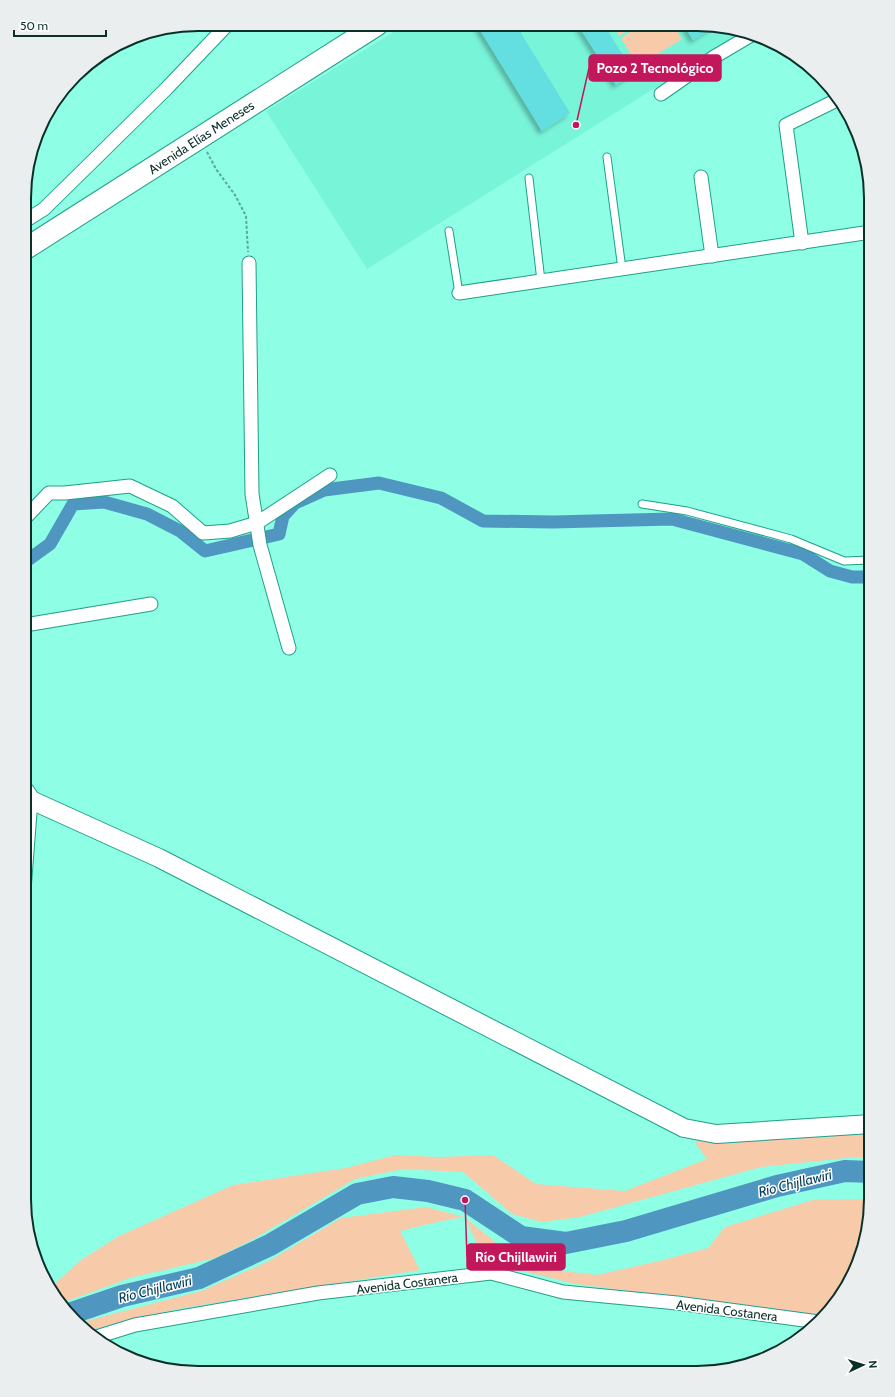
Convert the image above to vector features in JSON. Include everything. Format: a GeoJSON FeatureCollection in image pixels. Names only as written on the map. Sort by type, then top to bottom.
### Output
{"type":"FeatureCollection","features":[{"type":"Feature","properties":{"kind":"main road","name":"Avenida Elías Meneses"},"geometry":{"type":"LineString","coordinates":[[31,245],[366,31]]}},
{"type":"Feature","properties":{"kind":"street"},"geometry":{"type":"LineString","coordinates":[[31,217],[44,209],[166,89],[221,31]]}},
{"type":"Feature","properties":{"kind":"street"},"geometry":{"type":"LineString","coordinates":[[661,94],[714,57],[746,38]]}},
{"type":"Feature","properties":{"kind":"street"},"geometry":{"type":"LineString","coordinates":[[802,242],[786,125],[834,102]]}},
{"type":"Feature","properties":{"kind":"street"},"geometry":{"type":"LineString","coordinates":[[701,177],[712,256]]}},
{"type":"Feature","properties":{"kind":"street"},"geometry":{"type":"LineString","coordinates":[[459,293],[864,233]]}},
{"type":"Feature","properties":{"kind":"street"},"geometry":{"type":"LineString","coordinates":[[249,263],[252,494],[260,545],[289,648]]}},
{"type":"Feature","properties":{"kind":"street"},"geometry":{"type":"LineString","coordinates":[[31,512],[49,493],[65,493],[130,486],[172,506],[203,533],[257,528],[330,475]]}},
{"type":"Feature","properties":{"kind":"street"},"geometry":{"type":"LineString","coordinates":[[31,624],[151,604]]}},
{"type":"Feature","properties":{"kind":"street"},"geometry":{"type":"LineString","coordinates":[[31,797],[159,858],[684,1128],[716,1134],[864,1124]]}},
{"type":"Feature","properties":{"kind":"street","name":"Avenida Costanera"},"geometry":{"type":"LineString","coordinates":[[101,1335],[135,1325],[318,1293],[491,1273],[563,1292],[664,1302],[811,1321]]}},
{"type":"Feature","properties":{"kind":"lane"},"geometry":{"type":"LineString","coordinates":[[607,158],[622,269]]}},
{"type":"Feature","properties":{"kind":"lane"},"geometry":{"type":"LineString","coordinates":[[529,178],[541,281]]}},
{"type":"Feature","properties":{"kind":"lane"},"geometry":{"type":"LineString","coordinates":[[449,231],[459,293]]}},
{"type":"Feature","properties":{"kind":"lane"},"geometry":{"type":"LineString","coordinates":[[642,504],[687,511],[791,540],[844,561],[864,560]]}},
{"type":"Feature","properties":{"kind":"path"},"geometry":{"type":"LineString","coordinates":[[199,138],[216,169],[235,195],[246,216],[249,263]]}},
{"type":"Feature","properties":{"kind":"shaded area"},"geometry":{"type":"Polygon","coordinates":[[[395,31],[708,31],[738,36],[367,269],[266,111],[395,31]]]}},
{"type":"Feature","properties":{"kind":"shaded area"},"geometry":{"type":"Polygon","coordinates":[[[616,31],[627,31],[619,36],[616,31]]]}},
{"type":"Feature","properties":{"kind":"shaded area"},"geometry":{"type":"Polygon","coordinates":[[[632,31],[677,31],[682,39],[638,66],[621,38],[632,31]]]}},
{"type":"Feature","properties":{"kind":"shaded area"},"geometry":{"type":"Polygon","coordinates":[[[864,1132],[864,1157],[761,1167],[580,1217],[542,1222],[512,1214],[463,1172],[403,1169],[355,1179],[252,1240],[215,1258],[130,1278],[66,1302],[54,1284],[81,1260],[119,1236],[233,1185],[346,1168],[395,1155],[438,1157],[493,1155],[536,1184],[625,1191],[707,1159],[694,1141],[864,1132]]]}},
{"type":"Feature","properties":{"kind":"shaded area"},"geometry":{"type":"Polygon","coordinates":[[[816,1199],[864,1199],[861,1232],[847,1273],[830,1301],[816,1316],[576,1284],[486,1262],[464,1217],[527,1267],[597,1275],[708,1248],[725,1227],[816,1199]]]}},
{"type":"Feature","properties":{"kind":"shaded area"},"geometry":{"type":"Polygon","coordinates":[[[426,1207],[464,1217],[400,1231],[420,1270],[177,1309],[93,1329],[84,1321],[201,1291],[267,1262],[341,1218],[426,1207]]]}},
{"type":"Feature","properties":{"kind":"building"},"geometry":{"type":"Polygon","coordinates":[[[481,31],[520,31],[570,113],[542,131],[481,31]]]}},
{"type":"Feature","properties":{"kind":"building"},"geometry":{"type":"Polygon","coordinates":[[[582,31],[608,31],[634,73],[616,85],[582,31]]]}},
{"type":"Feature","properties":{"kind":"building"},"geometry":{"type":"Polygon","coordinates":[[[688,31],[707,31],[693,40],[688,31]]]}},
{"type":"Feature","properties":{"kind":"waterway"},"geometry":{"type":"LineString","coordinates":[[31,558],[50,544],[73,504],[104,502],[147,514],[180,531],[205,551],[279,534],[283,516],[295,503],[324,490],[379,483],[441,498],[483,521],[553,522],[672,519],[803,554],[830,571],[852,577],[864,577]]}},
{"type":"Feature","properties":{"kind":"waterway","name":"Río Chijllawiri"},"geometry":{"type":"LineString","coordinates":[[75,1312],[122,1296],[199,1278],[270,1245],[357,1194],[393,1187],[428,1191],[465,1200],[521,1237],[566,1243],[626,1231],[777,1186],[845,1171],[864,1172]]}},
{"type":"Feature","properties":{"kind":"place","name":"Pozo 2 Tecnológico"},"geometry":{"type":"Point","coordinates":[576,125]}},
{"type":"Feature","properties":{"kind":"place","name":"Río Chijllawiri"},"geometry":{"type":"Point","coordinates":[465,1200]}}]}
